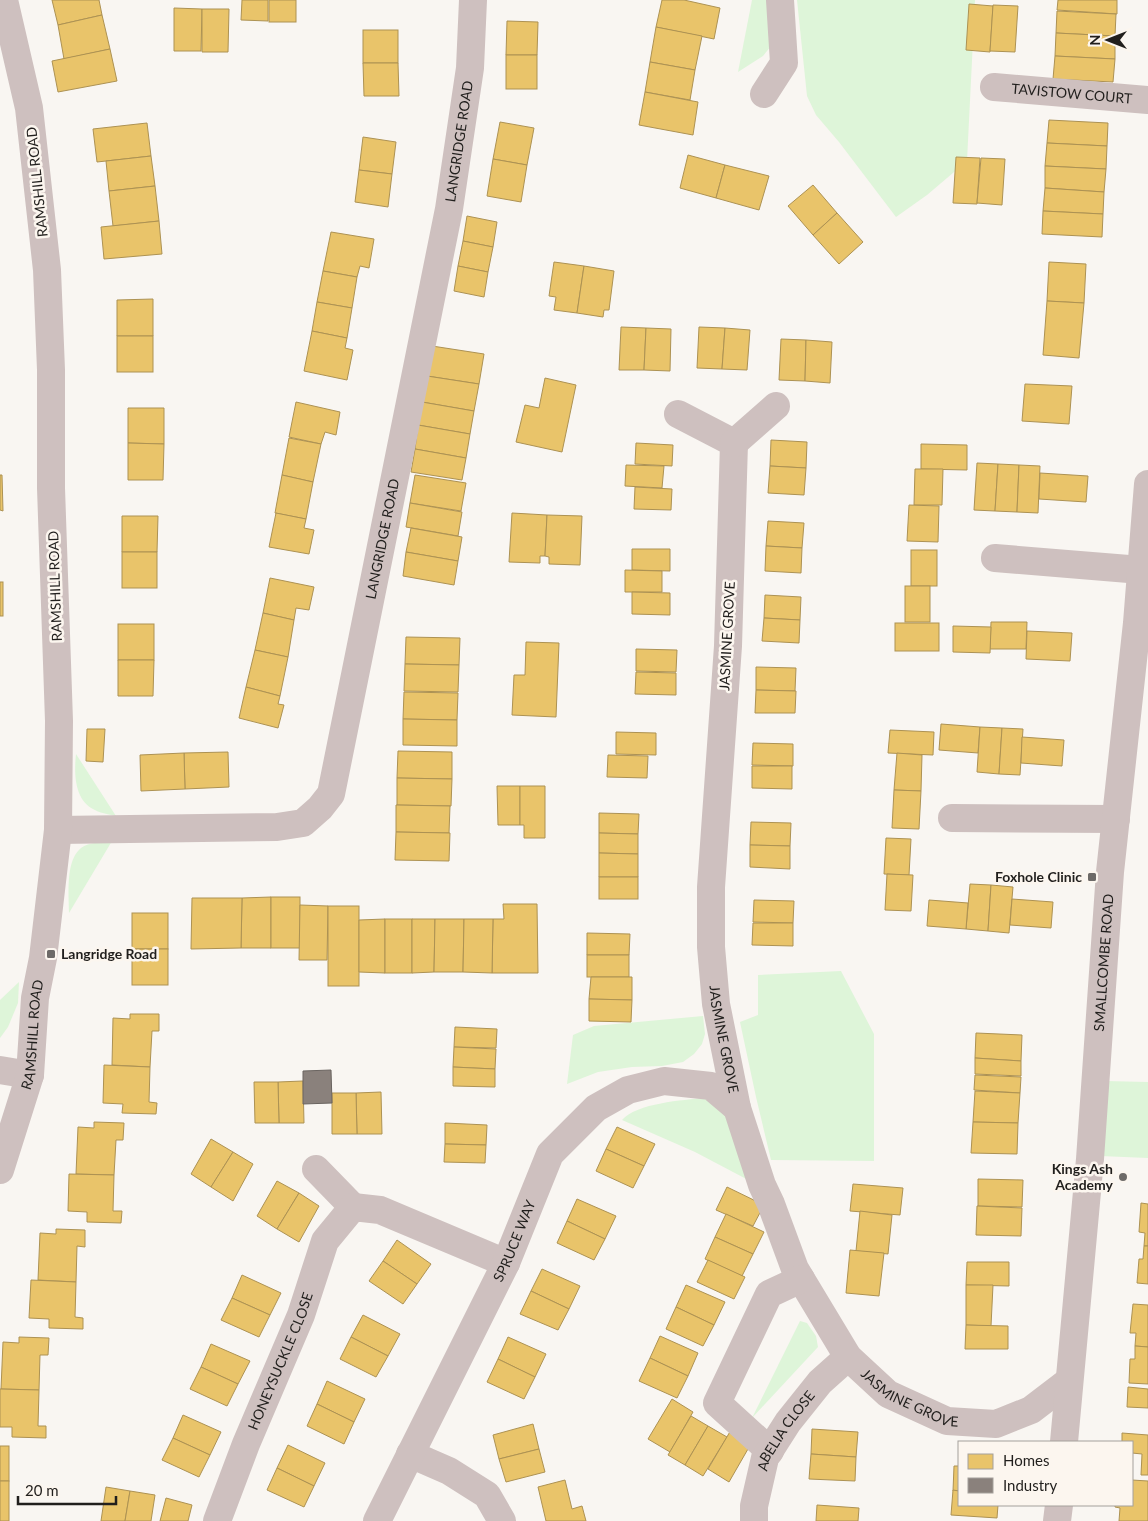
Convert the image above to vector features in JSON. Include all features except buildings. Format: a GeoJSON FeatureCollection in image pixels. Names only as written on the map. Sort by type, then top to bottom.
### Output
{"type":"FeatureCollection","features":[{"type":"Feature","properties":{"kind":"street","name":"RAMSHILL ROAD"},"geometry":{"type":"LineString","coordinates":[[0,1170],[30,1076],[36,998],[43,958],[58,830],[59,721],[51,488],[51,370],[47,270],[29,108],[4,0]]}},
{"type":"Feature","properties":{"kind":"street","name":"LANGRIDGE ROAD"},"geometry":{"type":"LineString","coordinates":[[58,830],[277,827],[304,823],[331,794],[449,209],[470,68],[473,0]]}},
{"type":"Feature","properties":{"kind":"street"},"geometry":{"type":"LineString","coordinates":[[764,94],[784,63],[780,0]]}},
{"type":"Feature","properties":{"kind":"street","name":"TAVISTOW COURT"},"geometry":{"type":"LineString","coordinates":[[994,87],[1148,100]]}},
{"type":"Feature","properties":{"kind":"street"},"geometry":{"type":"LineString","coordinates":[[678,414],[734,443],[776,406]]}},
{"type":"Feature","properties":{"kind":"street","name":"JASMINE GROVE"},"geometry":{"type":"LineString","coordinates":[[734,443],[728,646],[711,887],[712,947],[716,1004],[736,1108],[762,1185],[795,1268],[848,1357],[888,1394],[947,1421],[996,1424],[1031,1410],[1069,1381]]}},
{"type":"Feature","properties":{"kind":"street","name":"SMALLCOMBE ROAD"},"geometry":{"type":"LineString","coordinates":[[1064,1441],[1090,1159],[1116,820],[1137,737],[1141,570],[1148,484]]}},
{"type":"Feature","properties":{"kind":"street"},"geometry":{"type":"LineString","coordinates":[[995,558],[1141,570]]}},
{"type":"Feature","properties":{"kind":"street"},"geometry":{"type":"LineString","coordinates":[[952,818],[1116,820]]}},
{"type":"Feature","properties":{"kind":"street"},"geometry":{"type":"LineString","coordinates":[[0,1070],[30,1076]]}},
{"type":"Feature","properties":{"kind":"street","name":"SPRUCE WAY"},"geometry":{"type":"LineString","coordinates":[[377,1521],[506,1263],[550,1154],[596,1108],[628,1090],[664,1081],[711,1086],[736,1108]]}},
{"type":"Feature","properties":{"kind":"street"},"geometry":{"type":"LineString","coordinates":[[316,1169],[352,1207],[380,1210],[506,1263]]}},
{"type":"Feature","properties":{"kind":"street","name":"HONEYSUCKLE CLOSE"},"geometry":{"type":"LineString","coordinates":[[217,1521],[246,1444],[301,1316],[325,1241],[352,1207]]}},
{"type":"Feature","properties":{"kind":"street"},"geometry":{"type":"LineString","coordinates":[[770,1451],[718,1403],[769,1294],[801,1279]]}},
{"type":"Feature","properties":{"kind":"street","name":"ABELIA CLOSE"},"geometry":{"type":"LineString","coordinates":[[754,1521],[754,1506],[765,1458],[788,1422],[820,1382],[848,1357]]}},
{"type":"Feature","properties":{"kind":"street"},"geometry":{"type":"LineString","coordinates":[[410,1454],[450,1471],[486,1495],[502,1521]]}},
{"type":"Feature","properties":{"kind":"street"},"geometry":{"type":"LineString","coordinates":[[1057,1521],[1059,1506]]}},
{"type":"Feature","properties":{"kind":"green space"},"geometry":{"type":"Polygon","coordinates":[[[752,0],[767,0],[771,46],[763,56],[738,72],[752,0]]]}},
{"type":"Feature","properties":{"kind":"green space"},"geometry":{"type":"Polygon","coordinates":[[[797,0],[975,0],[967,161],[927,195],[896,217],[816,115],[807,96],[797,0]]]}},
{"type":"Feature","properties":{"kind":"green space"},"geometry":{"type":"Polygon","coordinates":[[[76,754],[116,816],[95,810],[82,799],[75,777],[76,754]]]}},
{"type":"Feature","properties":{"kind":"green space"},"geometry":{"type":"Polygon","coordinates":[[[112,841],[69,913],[70,870],[76,854],[81,848],[88,845],[112,841]]]}},
{"type":"Feature","properties":{"kind":"green space"},"geometry":{"type":"Polygon","coordinates":[[[841,971],[874,1034],[874,1161],[771,1160],[740,1022],[758,1015],[758,975],[841,971]]]}},
{"type":"Feature","properties":{"kind":"green space"},"geometry":{"type":"Polygon","coordinates":[[[19,982],[18,1003],[8,1027],[0,1038],[0,1000],[19,982]]]}},
{"type":"Feature","properties":{"kind":"green space"},"geometry":{"type":"Polygon","coordinates":[[[703,1016],[705,1034],[702,1044],[694,1054],[683,1062],[662,1066],[632,1067],[598,1072],[567,1084],[573,1035],[594,1026],[703,1016]]]}},
{"type":"Feature","properties":{"kind":"green space"},"geometry":{"type":"Polygon","coordinates":[[[1105,1081],[1148,1082],[1148,1158],[1100,1156],[1105,1081]]]}},
{"type":"Feature","properties":{"kind":"green space"},"geometry":{"type":"Polygon","coordinates":[[[705,1098],[731,1116],[752,1182],[695,1152],[622,1120],[629,1114],[649,1106],[673,1101],[705,1098]]]}},
{"type":"Feature","properties":{"kind":"green space"},"geometry":{"type":"Polygon","coordinates":[[[800,1321],[807,1323],[816,1336],[818,1347],[752,1418],[800,1321]]]}},
{"type":"Feature","properties":{"kind":"place","name":"Foxhole Clinic"},"geometry":{"type":"Point","coordinates":[1092,877]}},
{"type":"Feature","properties":{"kind":"place","name":"Langridge Road"},"geometry":{"type":"Point","coordinates":[51,954]}},
{"type":"Feature","properties":{"kind":"place","name":"Kings Ash Academy"},"geometry":{"type":"Point","coordinates":[1123,1177]}}]}
